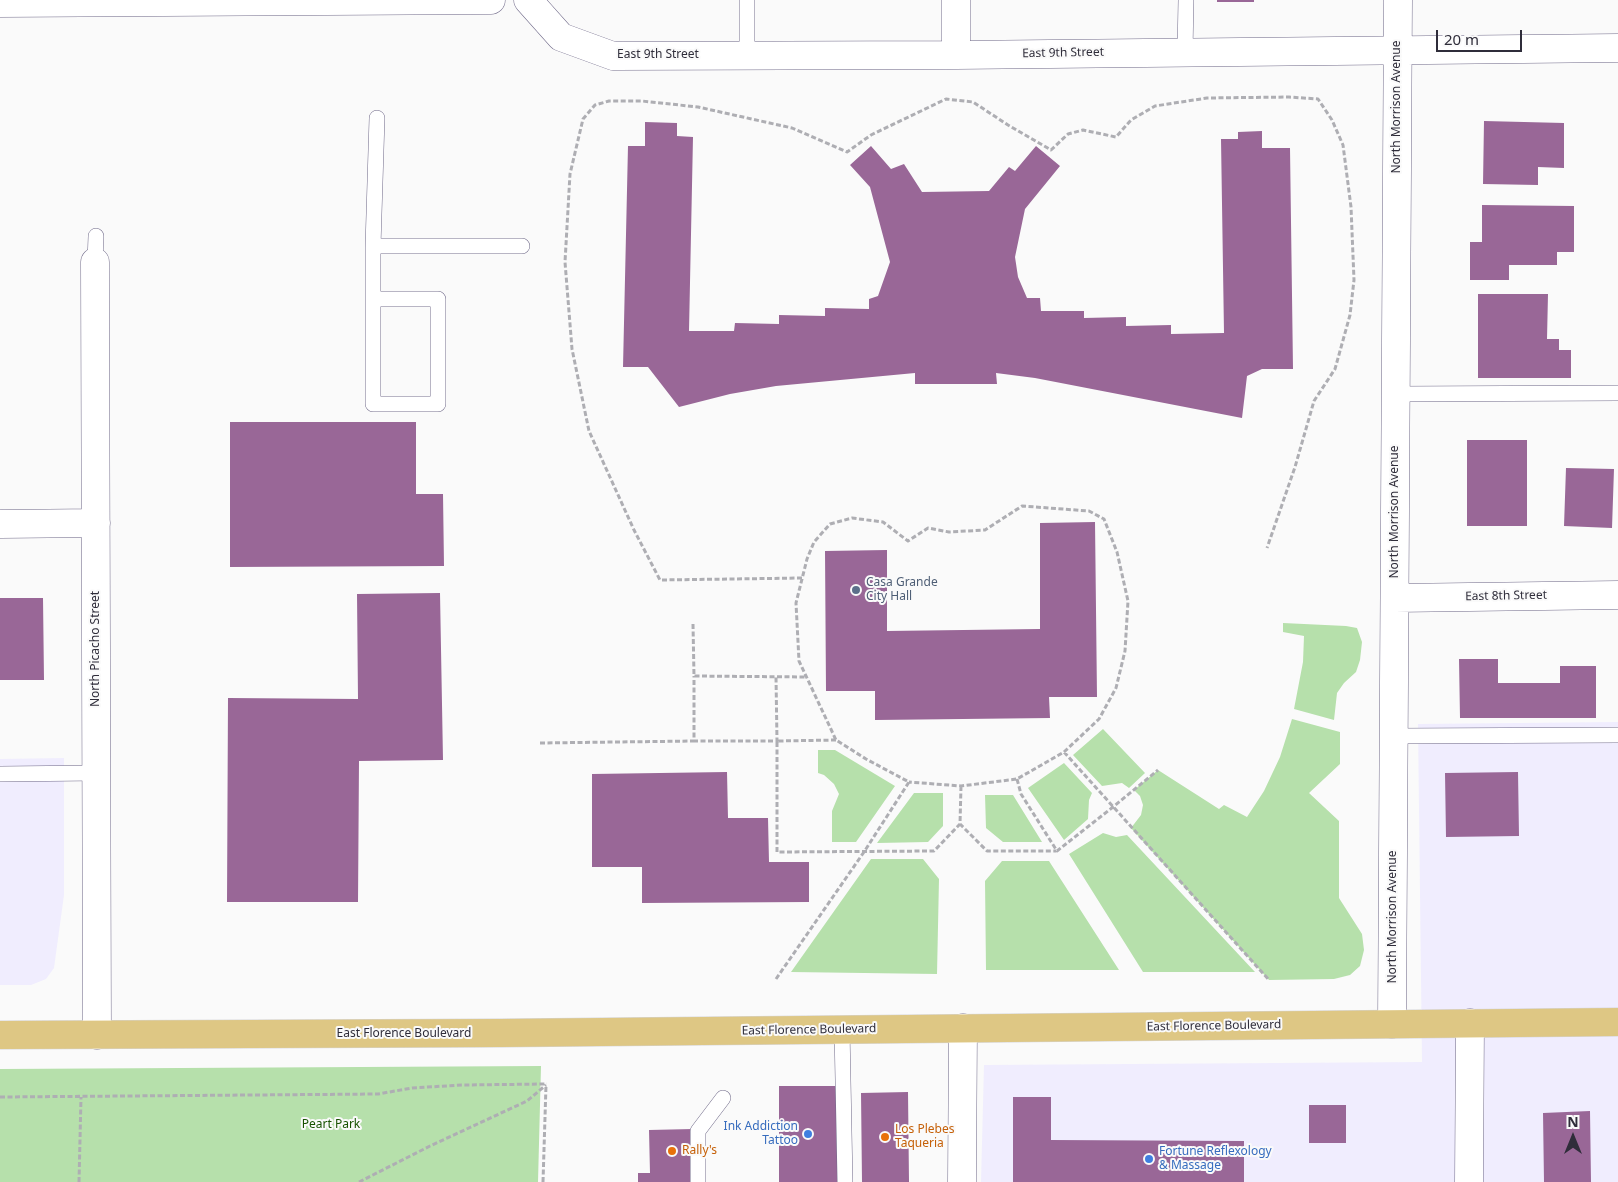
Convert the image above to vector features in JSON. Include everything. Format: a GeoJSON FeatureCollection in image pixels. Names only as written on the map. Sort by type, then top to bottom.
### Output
{"type":"FeatureCollection","features":[{"type":"Feature","properties":{"kind":"main road","name":"East Florence Boulevard"},"geometry":{"type":"LineString","coordinates":[[0,1035],[500,1033],[1618,1022]]}},
{"type":"Feature","properties":{"kind":"street"},"geometry":{"type":"LineString","coordinates":[[0,3],[491,0]]}},
{"type":"Feature","properties":{"kind":"street","name":"East 9th Street"},"geometry":{"type":"LineString","coordinates":[[528,0],[561,37],[613,56],[1618,48]]}},
{"type":"Feature","properties":{"kind":"street"},"geometry":{"type":"LineString","coordinates":[[956,0],[956,54]]}},
{"type":"Feature","properties":{"kind":"street","name":"North Morrison Avenue"},"geometry":{"type":"LineString","coordinates":[[1392,1024],[1398,0]]}},
{"type":"Feature","properties":{"kind":"street","name":"North Picacho Street"},"geometry":{"type":"LineString","coordinates":[[95,249],[97,1035]]}},
{"type":"Feature","properties":{"kind":"street"},"geometry":{"type":"LineString","coordinates":[[0,524],[96,523]]}},
{"type":"Feature","properties":{"kind":"street","name":"East 8th Street"},"geometry":{"type":"LineString","coordinates":[[1395,598],[1618,594]]}},
{"type":"Feature","properties":{"kind":"street"},"geometry":{"type":"LineString","coordinates":[[1469,1182],[1470,1023]]}},
{"type":"Feature","properties":{"kind":"street"},"geometry":{"type":"LineString","coordinates":[[962,1182],[963,1028]]}},
{"type":"Feature","properties":{"kind":"lane"},"geometry":{"type":"LineString","coordinates":[[747,0],[747,56]]}},
{"type":"Feature","properties":{"kind":"lane"},"geometry":{"type":"LineString","coordinates":[[1185,52],[1186,0]]}},
{"type":"Feature","properties":{"kind":"lane"},"geometry":{"type":"LineString","coordinates":[[374,299],[438,299],[438,404],[374,404],[374,299],[374,246],[377,118]]}},
{"type":"Feature","properties":{"kind":"lane"},"geometry":{"type":"LineString","coordinates":[[374,246],[522,246]]}},
{"type":"Feature","properties":{"kind":"lane"},"geometry":{"type":"LineString","coordinates":[[1396,394],[1618,393]]}},
{"type":"Feature","properties":{"kind":"lane"},"geometry":{"type":"LineString","coordinates":[[1394,736],[1618,735]]}},
{"type":"Feature","properties":{"kind":"lane"},"geometry":{"type":"LineString","coordinates":[[0,774],[96,773]]}},
{"type":"Feature","properties":{"kind":"lane"},"geometry":{"type":"LineString","coordinates":[[842,1029],[845,1182]]}},
{"type":"Feature","properties":{"kind":"lane"},"geometry":{"type":"LineString","coordinates":[[698,1182],[698,1131],[723,1098]]}},
{"type":"Feature","properties":{"kind":"path"},"geometry":{"type":"LineString","coordinates":[[802,578],[660,580],[634,530],[589,431],[572,349],[565,262],[570,174],[583,118],[595,105],[610,101],[642,101],[698,108],[792,128],[847,152],[871,135],[946,99],[973,102],[1051,150],[1068,134],[1083,130],[1116,137],[1131,120],[1155,106],[1207,98],[1290,97],[1318,99],[1332,120],[1343,144],[1351,207],[1354,280],[1350,315],[1335,369],[1314,401],[1295,467],[1267,548]]}},
{"type":"Feature","properties":{"kind":"path"},"geometry":{"type":"LineString","coordinates":[[1022,506],[1089,511],[1104,519],[1117,552],[1128,601],[1124,651],[1116,688],[1098,719],[1064,752],[1017,778],[961,786],[909,782],[866,759],[836,740],[806,678],[799,661],[796,603],[807,560],[814,542],[830,524],[852,518],[883,522],[908,541],[928,528],[949,532],[985,530],[1022,506]]}},
{"type":"Feature","properties":{"kind":"path"},"geometry":{"type":"LineString","coordinates":[[693,624],[693,740]]}},
{"type":"Feature","properties":{"kind":"path"},"geometry":{"type":"LineString","coordinates":[[694,676],[806,678]]}},
{"type":"Feature","properties":{"kind":"path"},"geometry":{"type":"LineString","coordinates":[[776,678],[777,852],[934,851],[960,824],[961,786]]}},
{"type":"Feature","properties":{"kind":"path"},"geometry":{"type":"LineString","coordinates":[[540,743],[836,740]]}},
{"type":"Feature","properties":{"kind":"path"},"geometry":{"type":"LineString","coordinates":[[1064,752],[1269,980]]}},
{"type":"Feature","properties":{"kind":"path"},"geometry":{"type":"LineString","coordinates":[[960,824],[987,851],[1057,851],[1158,770]]}},
{"type":"Feature","properties":{"kind":"path"},"geometry":{"type":"LineString","coordinates":[[1017,778],[1021,794],[1057,851]]}},
{"type":"Feature","properties":{"kind":"path"},"geometry":{"type":"LineString","coordinates":[[776,979],[864,852],[909,782]]}},
{"type":"Feature","properties":{"kind":"path"},"geometry":{"type":"LineString","coordinates":[[0,1097],[378,1094],[412,1088],[462,1085],[546,1084]]}},
{"type":"Feature","properties":{"kind":"path"},"geometry":{"type":"LineString","coordinates":[[359,1182],[430,1146],[527,1101],[546,1084]]}},
{"type":"Feature","properties":{"kind":"path"},"geometry":{"type":"LineString","coordinates":[[543,1182],[546,1084]]}},
{"type":"Feature","properties":{"kind":"path"},"geometry":{"type":"LineString","coordinates":[[79,1182],[81,1097]]}},
{"type":"Feature","properties":{"kind":"shaded area"},"geometry":{"type":"Polygon","coordinates":[[[1618,722],[1618,1182],[981,1182],[984,1065],[1422,1062],[1418,724],[1618,722]]]}},
{"type":"Feature","properties":{"kind":"shaded area"},"geometry":{"type":"Polygon","coordinates":[[[64,758],[64,895],[54,968],[46,979],[31,985],[0,985],[0,759],[64,758]]]}},
{"type":"Feature","properties":{"kind":"green space"},"geometry":{"type":"Polygon","coordinates":[[[1283,623],[1357,628],[1362,642],[1360,660],[1356,672],[1344,683],[1337,693],[1334,720],[1294,709],[1303,662],[1304,636],[1283,632],[1283,623]]]}},
{"type":"Feature","properties":{"kind":"green space"},"geometry":{"type":"Polygon","coordinates":[[[1292,719],[1340,732],[1340,764],[1309,793],[1339,821],[1339,898],[1362,934],[1364,950],[1360,966],[1350,975],[1334,979],[1269,980],[1131,828],[1141,815],[1143,805],[1140,796],[1134,790],[1158,770],[1219,809],[1224,805],[1247,817],[1264,791],[1280,757],[1292,719]]]}},
{"type":"Feature","properties":{"kind":"green space"},"geometry":{"type":"Polygon","coordinates":[[[1103,729],[1145,773],[1129,788],[1122,783],[1102,786],[1073,755],[1103,729]]]}},
{"type":"Feature","properties":{"kind":"green space"},"geometry":{"type":"Polygon","coordinates":[[[818,750],[835,750],[895,786],[856,842],[832,842],[832,811],[839,794],[834,784],[824,775],[818,773],[818,750]]]}},
{"type":"Feature","properties":{"kind":"green space"},"geometry":{"type":"Polygon","coordinates":[[[1064,763],[1092,793],[1089,800],[1088,819],[1064,840],[1028,788],[1064,763]]]}},
{"type":"Feature","properties":{"kind":"green space"},"geometry":{"type":"Polygon","coordinates":[[[914,793],[943,793],[943,826],[928,842],[877,843],[914,793]]]}},
{"type":"Feature","properties":{"kind":"green space"},"geometry":{"type":"Polygon","coordinates":[[[985,795],[1013,795],[1042,842],[1003,842],[986,828],[985,795]]]}},
{"type":"Feature","properties":{"kind":"green space"},"geometry":{"type":"Polygon","coordinates":[[[1103,833],[1116,837],[1127,835],[1255,972],[1143,972],[1069,854],[1103,833]]]}},
{"type":"Feature","properties":{"kind":"green space"},"geometry":{"type":"Polygon","coordinates":[[[871,859],[923,859],[939,879],[937,974],[791,972],[871,859]]]}},
{"type":"Feature","properties":{"kind":"green space"},"geometry":{"type":"Polygon","coordinates":[[[1002,861],[1049,861],[1119,970],[986,970],[985,881],[1002,861]]]}},
{"type":"Feature","properties":{"kind":"green space","name":"Peart Park"},"geometry":{"type":"Polygon","coordinates":[[[541,1066],[538,1182],[0,1182],[0,1069],[541,1066]]]}},
{"type":"Feature","properties":{"kind":"building"},"geometry":{"type":"Polygon","coordinates":[[[1217,0],[1254,0],[1254,2],[1217,2],[1217,0]]]}},
{"type":"Feature","properties":{"kind":"building"},"geometry":{"type":"Polygon","coordinates":[[[1484,121],[1564,123],[1564,168],[1538,167],[1538,185],[1483,184],[1484,121]]]}},
{"type":"Feature","properties":{"kind":"building"},"geometry":{"type":"Polygon","coordinates":[[[645,122],[677,123],[677,136],[693,137],[689,331],[734,331],[735,323],[779,324],[779,315],[825,316],[825,308],[869,309],[869,299],[878,296],[890,262],[870,187],[850,165],[871,146],[891,169],[904,164],[922,192],[989,191],[1009,167],[1015,171],[1036,146],[1060,166],[1025,209],[1015,257],[1018,277],[1027,298],[1040,298],[1041,311],[1084,311],[1084,318],[1126,317],[1126,326],[1171,325],[1171,334],[1224,333],[1221,139],[1238,139],[1238,132],[1262,131],[1262,148],[1290,148],[1293,369],[1262,369],[1247,376],[1242,418],[1035,378],[996,373],[997,384],[915,384],[915,373],[776,386],[730,394],[679,407],[648,367],[623,367],[628,146],[645,146],[645,122]]]}},
{"type":"Feature","properties":{"kind":"building"},"geometry":{"type":"Polygon","coordinates":[[[1482,205],[1574,206],[1574,252],[1557,252],[1557,265],[1509,265],[1509,280],[1470,280],[1470,242],[1482,242],[1482,205]]]}},
{"type":"Feature","properties":{"kind":"building"},"geometry":{"type":"Polygon","coordinates":[[[1478,294],[1548,294],[1547,339],[1559,339],[1559,350],[1571,350],[1571,378],[1478,378],[1478,294]]]}},
{"type":"Feature","properties":{"kind":"building"},"geometry":{"type":"Polygon","coordinates":[[[230,422],[416,422],[416,494],[443,494],[444,566],[230,567],[230,422]]]}},
{"type":"Feature","properties":{"kind":"building"},"geometry":{"type":"Polygon","coordinates":[[[1467,440],[1527,440],[1527,526],[1467,526],[1467,440]]]}},
{"type":"Feature","properties":{"kind":"building"},"geometry":{"type":"Polygon","coordinates":[[[1566,468],[1614,469],[1612,528],[1564,526],[1566,468]]]}},
{"type":"Feature","properties":{"kind":"building","name":"Casa Grande City Hall"},"geometry":{"type":"Polygon","coordinates":[[[1095,522],[1097,697],[1049,697],[1050,718],[875,720],[875,691],[826,691],[825,551],[887,550],[887,631],[1040,629],[1040,523],[1095,522]]]}},
{"type":"Feature","properties":{"kind":"building"},"geometry":{"type":"Polygon","coordinates":[[[440,593],[443,760],[359,761],[358,902],[227,902],[228,698],[358,699],[357,594],[440,593]]]}},
{"type":"Feature","properties":{"kind":"building"},"geometry":{"type":"Polygon","coordinates":[[[0,598],[43,598],[44,680],[0,680],[0,598]]]}},
{"type":"Feature","properties":{"kind":"building"},"geometry":{"type":"Polygon","coordinates":[[[1459,659],[1498,659],[1498,683],[1560,683],[1560,666],[1596,666],[1596,718],[1460,718],[1459,659]]]}},
{"type":"Feature","properties":{"kind":"building"},"geometry":{"type":"Polygon","coordinates":[[[727,772],[728,818],[768,818],[769,862],[809,862],[809,902],[642,903],[642,867],[592,867],[592,774],[727,772]]]}},
{"type":"Feature","properties":{"kind":"building"},"geometry":{"type":"Polygon","coordinates":[[[1518,772],[1519,836],[1446,837],[1445,773],[1518,772]]]}},
{"type":"Feature","properties":{"kind":"building","name":"Ink Addiction Tattoo"},"geometry":{"type":"Polygon","coordinates":[[[779,1086],[837,1086],[837,1182],[779,1182],[779,1086]]]}},
{"type":"Feature","properties":{"kind":"building","name":"Los Plebes Taqueria"},"geometry":{"type":"Polygon","coordinates":[[[908,1092],[909,1182],[862,1182],[861,1093],[908,1092]]]}},
{"type":"Feature","properties":{"kind":"building"},"geometry":{"type":"Polygon","coordinates":[[[1013,1097],[1051,1097],[1051,1140],[1244,1141],[1244,1182],[1013,1182],[1013,1097]]]}},
{"type":"Feature","properties":{"kind":"building"},"geometry":{"type":"Polygon","coordinates":[[[1309,1105],[1346,1105],[1346,1143],[1309,1143],[1309,1105]]]}},
{"type":"Feature","properties":{"kind":"building"},"geometry":{"type":"Polygon","coordinates":[[[1590,1111],[1591,1182],[1544,1182],[1543,1113],[1590,1111]]]}},
{"type":"Feature","properties":{"kind":"building","name":"Rally's"},"geometry":{"type":"Polygon","coordinates":[[[693,1129],[695,1182],[638,1182],[638,1173],[650,1173],[649,1130],[693,1129]]]}},
{"type":"Feature","properties":{"kind":"place","name":"Casa Grande City Hall"},"geometry":{"type":"Point","coordinates":[856,590]}},
{"type":"Feature","properties":{"kind":"place","name":"Ink Addiction Tattoo"},"geometry":{"type":"Point","coordinates":[808,1134]}},
{"type":"Feature","properties":{"kind":"place","name":"Los Plebes Taqueria"},"geometry":{"type":"Point","coordinates":[885,1137]}},
{"type":"Feature","properties":{"kind":"place","name":"Rally's"},"geometry":{"type":"Point","coordinates":[672,1151]}},
{"type":"Feature","properties":{"kind":"place","name":"Fortune Reflexology & Massage"},"geometry":{"type":"Point","coordinates":[1149,1159]}}]}
